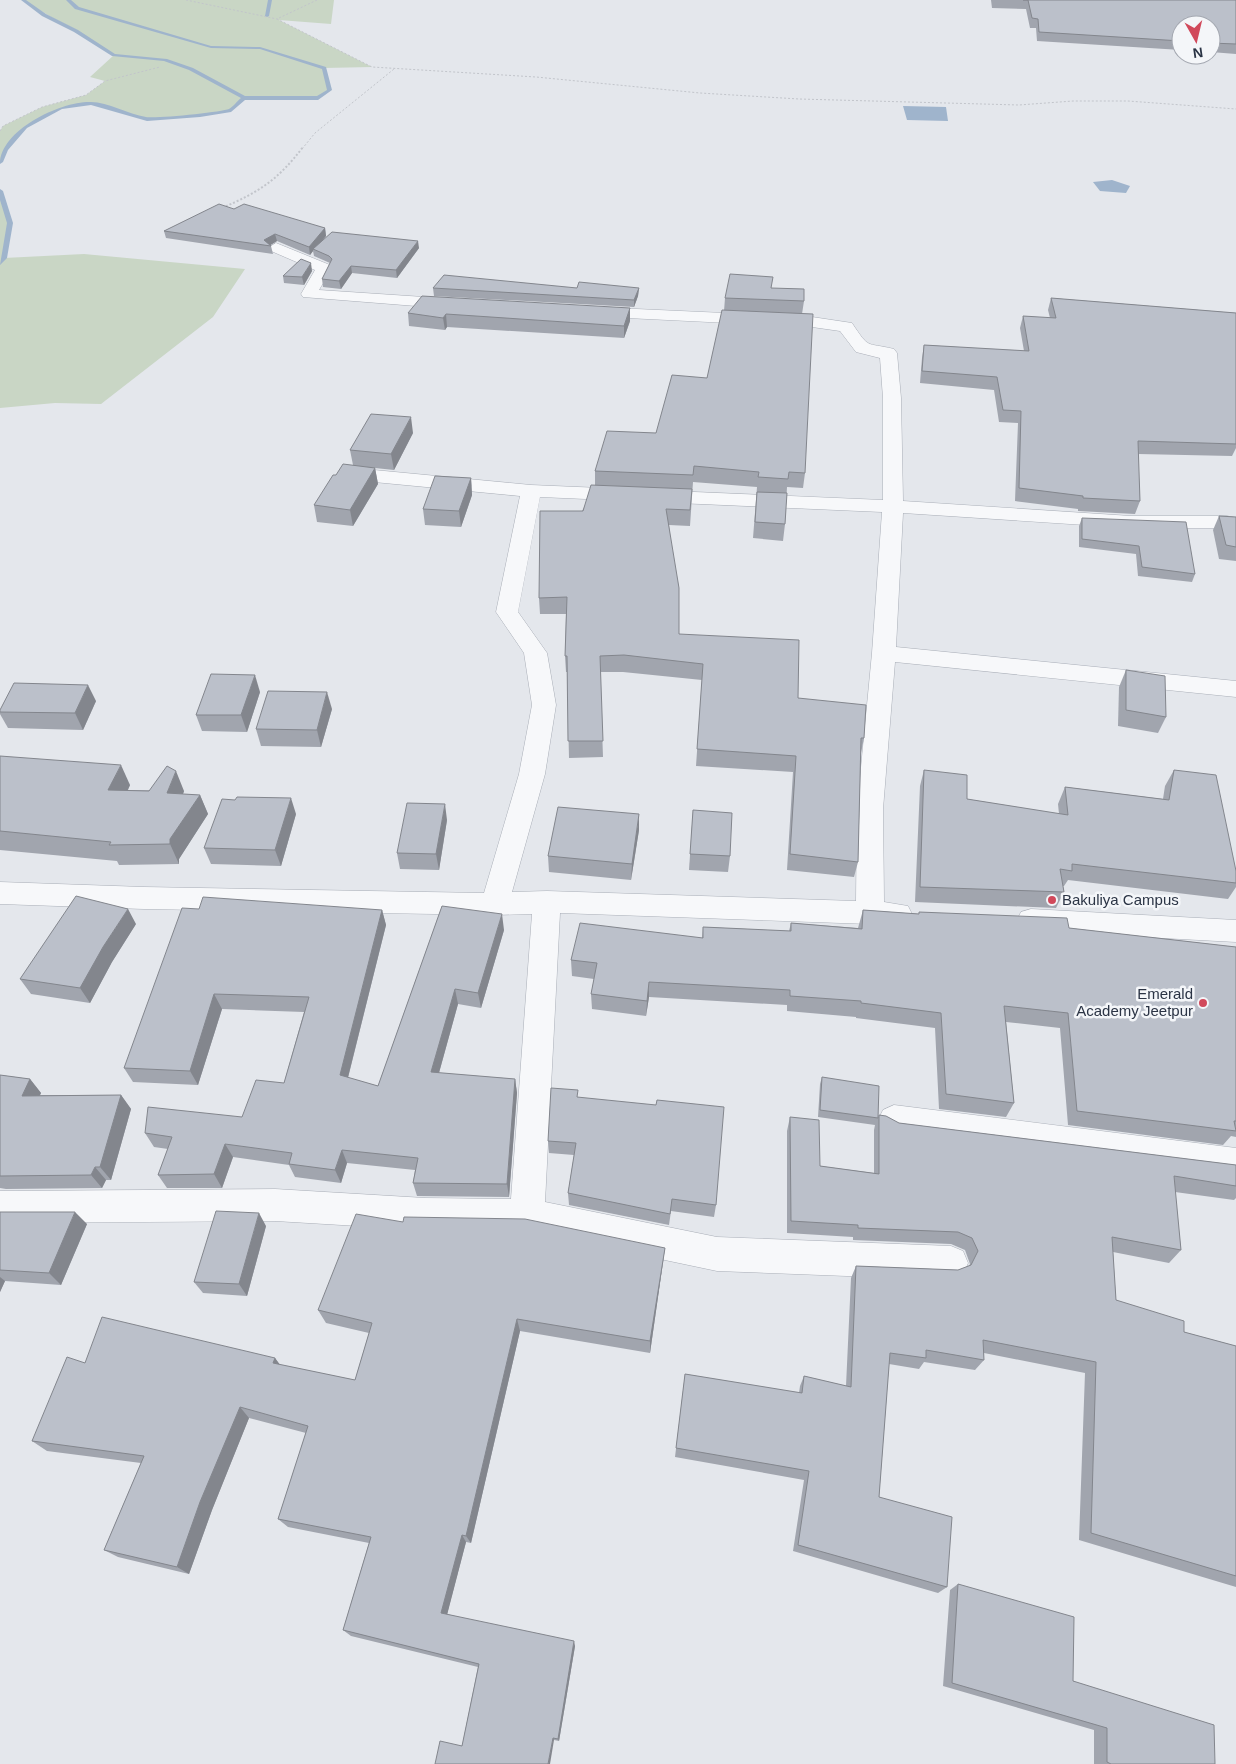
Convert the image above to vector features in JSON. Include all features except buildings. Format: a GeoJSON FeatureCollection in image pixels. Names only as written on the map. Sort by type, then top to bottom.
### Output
{"type":"FeatureCollection","features":[{"type":"Feature","properties":{"kind":"street"},"geometry":{"type":"LineString","coordinates":[[276,248],[324,268],[309,294],[473,305]]}},
{"type":"Feature","properties":{"kind":"street"},"geometry":{"type":"LineString","coordinates":[[570,312],[812,322],[846,327],[854,343],[864,351],[888,353],[892,398],[893,506],[884,653],[870,809],[870,913]]}},
{"type":"Feature","properties":{"kind":"street"},"geometry":{"type":"LineString","coordinates":[[353,474],[531,491],[893,506],[1131,522],[1227,522],[1236,524]]}},
{"type":"Feature","properties":{"kind":"street"},"geometry":{"type":"LineString","coordinates":[[496,904],[532,774],[544,705],[535,653],[507,612],[531,491]]}},
{"type":"Feature","properties":{"kind":"street"},"geometry":{"type":"LineString","coordinates":[[884,653],[1236,689]]}},
{"type":"Feature","properties":{"kind":"street"},"geometry":{"type":"LineString","coordinates":[[0,893],[144,898],[496,904],[547,902],[918,915]]}},
{"type":"Feature","properties":{"kind":"street"},"geometry":{"type":"LineString","coordinates":[[527,1215],[547,902]]}},
{"type":"Feature","properties":{"kind":"street"},"geometry":{"type":"LineString","coordinates":[[1006,919],[1236,931]]}},
{"type":"Feature","properties":{"kind":"street"},"geometry":{"type":"LineString","coordinates":[[894,1120],[1236,1163]]}},
{"type":"Feature","properties":{"kind":"street"},"geometry":{"type":"LineString","coordinates":[[0,1207],[276,1205],[425,1214],[527,1215],[717,1254],[951,1263]]}},
{"type":"Feature","properties":{"kind":"path"},"geometry":{"type":"LineString","coordinates":[[186,0],[277,19],[372,67],[536,77],[690,92],[799,99],[1019,105],[1044,102],[1182,103],[1236,109]]}},
{"type":"Feature","properties":{"kind":"path"},"geometry":{"type":"LineString","coordinates":[[277,19],[317,0]]}},
{"type":"Feature","properties":{"kind":"path"},"geometry":{"type":"LineString","coordinates":[[0,131],[3,126],[42,107],[86,95],[105,81],[160,67]]}},
{"type":"Feature","properties":{"kind":"path"},"geometry":{"type":"LineString","coordinates":[[214,211],[247,197],[272,182],[315,132],[394,68]]}},
{"type":"Feature","properties":{"kind":"green space"},"geometry":{"type":"Polygon","coordinates":[[[23,0],[334,0],[331,24],[279,20],[372,67],[324,68],[330,90],[318,98],[244,98],[231,110],[200,115],[147,119],[91,103],[61,108],[25,127],[5,150],[0,162],[0,131],[3,126],[42,107],[86,95],[105,81],[90,77],[114,55],[23,0]]]}},
{"type":"Feature","properties":{"kind":"green space"},"geometry":{"type":"Polygon","coordinates":[[[0,191],[10,223],[4,258],[84,254],[245,269],[213,317],[101,404],[55,403],[0,408],[0,191]]]}},
{"type":"Feature","properties":{"kind":"water"},"geometry":{"type":"Polygon","coordinates":[[[903,106],[946,107],[948,121],[907,120],[903,106]]]}},
{"type":"Feature","properties":{"kind":"water"},"geometry":{"type":"Polygon","coordinates":[[[1112,180],[1130,186],[1126,193],[1100,191],[1093,182],[1112,180]]]}},
{"type":"Feature","properties":{"kind":"waterway"},"geometry":{"type":"LineString","coordinates":[[23,0],[44,15],[76,31],[114,55],[165,60],[191,69],[244,98]]}},
{"type":"Feature","properties":{"kind":"waterway"},"geometry":{"type":"LineString","coordinates":[[68,0],[77,8],[211,47],[260,48],[324,68],[330,90],[318,98],[244,98]]}},
{"type":"Feature","properties":{"kind":"waterway"},"geometry":{"type":"LineString","coordinates":[[267,16],[270,0]]}},
{"type":"Feature","properties":{"kind":"waterway"},"geometry":{"type":"LineString","coordinates":[[0,162],[5,150],[25,127],[61,108],[91,103],[147,119],[200,115],[231,110],[244,98]]}},
{"type":"Feature","properties":{"kind":"waterway"},"geometry":{"type":"LineString","coordinates":[[0,191],[10,223],[4,258],[0,263]]}},
{"type":"Feature","properties":{"kind":"place","name":"Bakuliya Campus"},"geometry":{"type":"Point","coordinates":[1052,900]}},
{"type":"Feature","properties":{"kind":"place","name":"Emerald Academy Jeetpur"},"geometry":{"type":"Point","coordinates":[1203,1003]}}]}
